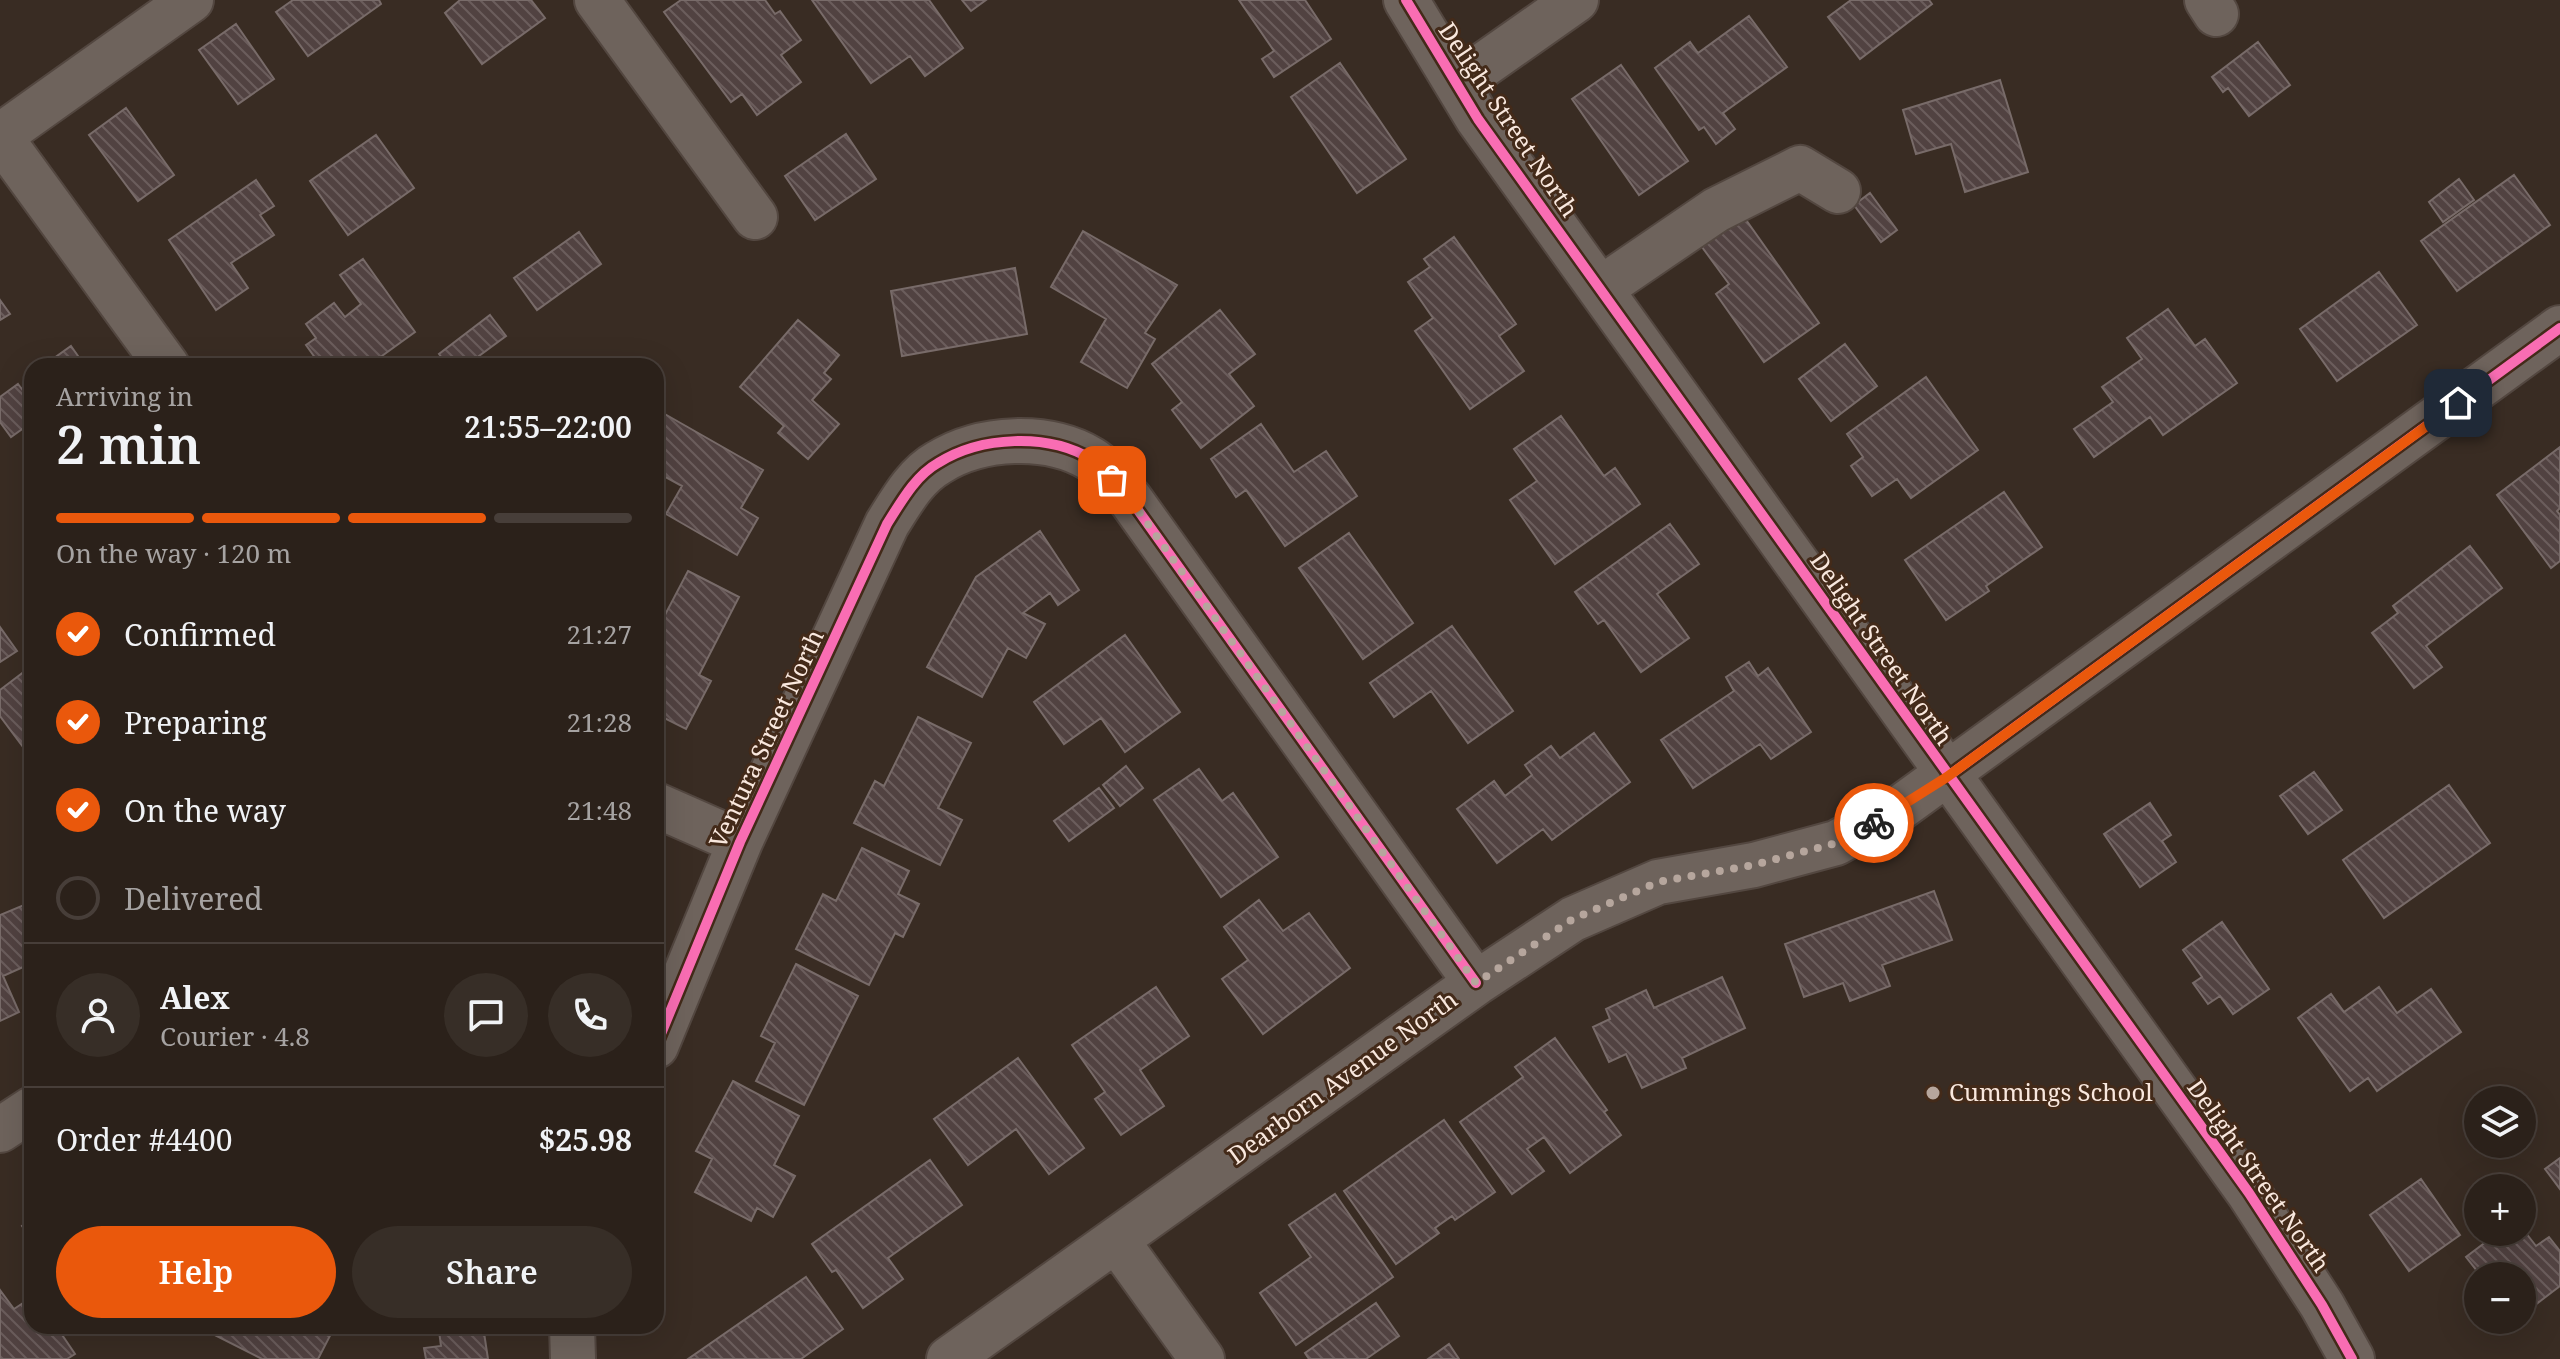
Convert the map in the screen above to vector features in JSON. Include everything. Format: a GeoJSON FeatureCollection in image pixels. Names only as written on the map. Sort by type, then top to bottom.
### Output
{"type":"FeatureCollection","features":[{"type":"Feature","properties":{"kind":"street"},"geometry":{"type":"LineString","coordinates":[[161,358],[0,137],[191,0]]}},
{"type":"Feature","properties":{"kind":"street"},"geometry":{"type":"LineString","coordinates":[[597,0],[755,217]]}},
{"type":"Feature","properties":{"kind":"street","name":"Delight Street North"},"geometry":{"type":"LineString","coordinates":[[1406,0],[1478,119],[1947,777],[2249,1193],[2322,1305],[2352,1359]]}},
{"type":"Feature","properties":{"kind":"street"},"geometry":{"type":"LineString","coordinates":[[1458,83],[1576,0]]}},
{"type":"Feature","properties":{"kind":"street"},"geometry":{"type":"LineString","coordinates":[[1600,289],[1716,210],[1800,168],[1838,191]]}},
{"type":"Feature","properties":{"kind":"street","name":"Dearborn Avenue North"},"geometry":{"type":"LineString","coordinates":[[949,1359],[1476,983],[1573,919],[1658,882],[1754,865],[1836,843],[1897,810],[1947,777],[2560,328]]}},
{"type":"Feature","properties":{"kind":"street","name":"Ventura Street North"},"geometry":{"type":"LineString","coordinates":[[664,1027],[740,842],[887,524],[909,489],[938,463],[987,444],[1025,441],[1065,447],[1094,461],[1130,499],[1476,983]]}},
{"type":"Feature","properties":{"kind":"street"},"geometry":{"type":"LineString","coordinates":[[664,809],[740,842]]}},
{"type":"Feature","properties":{"kind":"street"},"geometry":{"type":"LineString","coordinates":[[0,1130],[24,1114]]}},
{"type":"Feature","properties":{"kind":"street"},"geometry":{"type":"LineString","coordinates":[[1117,1241],[1202,1359]]}},
{"type":"Feature","properties":{"kind":"street"},"geometry":{"type":"LineString","coordinates":[[572,1334],[573,1359]]}},
{"type":"Feature","properties":{"kind":"building"},"geometry":{"type":"Polygon","coordinates":[[[293,0],[379,0],[381,4],[308,56],[276,12],[293,0]]]}},
{"type":"Feature","properties":{"kind":"building"},"geometry":{"type":"Polygon","coordinates":[[[460,0],[531,0],[545,18],[482,64],[445,13],[460,0]]]}},
{"type":"Feature","properties":{"kind":"building"},"geometry":{"type":"Polygon","coordinates":[[[681,0],[765,0],[775,14],[780,11],[801,40],[781,55],[801,82],[757,115],[742,94],[731,102],[664,12],[681,0]]]}},
{"type":"Feature","properties":{"kind":"building"},"geometry":{"type":"Polygon","coordinates":[[[812,0],[929,0],[963,48],[925,76],[910,56],[871,83],[812,0]]]}},
{"type":"Feature","properties":{"kind":"building"},"geometry":{"type":"Polygon","coordinates":[[[962,0],[986,0],[971,11],[962,0]]]}},
{"type":"Feature","properties":{"kind":"building"},"geometry":{"type":"Polygon","coordinates":[[[1239,0],[1305,0],[1331,39],[1274,77],[1262,59],[1274,51],[1239,0]]]}},
{"type":"Feature","properties":{"kind":"building"},"geometry":{"type":"Polygon","coordinates":[[[1851,0],[1929,0],[1932,4],[1860,59],[1828,17],[1851,0]]]}},
{"type":"Feature","properties":{"kind":"building"},"geometry":{"type":"Polygon","coordinates":[[[1749,16],[1787,67],[1723,113],[1735,129],[1716,144],[1704,127],[1699,130],[1655,68],[1690,42],[1698,53],[1749,16]]]}},
{"type":"Feature","properties":{"kind":"building"},"geometry":{"type":"Polygon","coordinates":[[[236,24],[274,79],[238,104],[199,50],[236,24]]]}},
{"type":"Feature","properties":{"kind":"building"},"geometry":{"type":"Polygon","coordinates":[[[2258,42],[2290,85],[2249,116],[2228,88],[2223,92],[2212,77],[2258,42]]]}},
{"type":"Feature","properties":{"kind":"building"},"geometry":{"type":"Polygon","coordinates":[[[1340,63],[1406,159],[1357,193],[1291,97],[1340,63]]]}},
{"type":"Feature","properties":{"kind":"building"},"geometry":{"type":"Polygon","coordinates":[[[1621,65],[1688,161],[1639,195],[1572,99],[1621,65]]]}},
{"type":"Feature","properties":{"kind":"building"},"geometry":{"type":"Polygon","coordinates":[[[2000,80],[2028,172],[1965,192],[1951,144],[1916,154],[1903,110],[2000,80]]]}},
{"type":"Feature","properties":{"kind":"building"},"geometry":{"type":"Polygon","coordinates":[[[126,108],[174,175],[138,201],[89,135],[126,108]]]}},
{"type":"Feature","properties":{"kind":"building"},"geometry":{"type":"Polygon","coordinates":[[[846,134],[876,179],[815,220],[785,176],[846,134]]]}},
{"type":"Feature","properties":{"kind":"building"},"geometry":{"type":"Polygon","coordinates":[[[376,135],[414,188],[348,235],[310,181],[376,135]]]}},
{"type":"Feature","properties":{"kind":"building"},"geometry":{"type":"Polygon","coordinates":[[[2514,175],[2550,225],[2457,291],[2421,241],[2514,175]]]}},
{"type":"Feature","properties":{"kind":"building"},"geometry":{"type":"Polygon","coordinates":[[[2459,179],[2474,200],[2443,222],[2429,202],[2459,179]]]}},
{"type":"Feature","properties":{"kind":"building"},"geometry":{"type":"Polygon","coordinates":[[[256,180],[274,206],[260,215],[274,235],[231,263],[248,288],[216,310],[169,240],[256,180]]]}},
{"type":"Feature","properties":{"kind":"building"},"geometry":{"type":"Polygon","coordinates":[[[1870,193],[1897,230],[1881,242],[1854,205],[1870,193]]]}},
{"type":"Feature","properties":{"kind":"building"},"geometry":{"type":"Polygon","coordinates":[[[1744,217],[1819,323],[1764,362],[1716,294],[1729,284],[1702,247],[1744,217]]]}},
{"type":"Feature","properties":{"kind":"building"},"geometry":{"type":"Polygon","coordinates":[[[1083,231],[1177,285],[1145,333],[1155,339],[1127,388],[1081,362],[1106,319],[1051,287],[1083,231]]]}},
{"type":"Feature","properties":{"kind":"building"},"geometry":{"type":"Polygon","coordinates":[[[579,232],[601,264],[537,310],[514,278],[579,232]]]}},
{"type":"Feature","properties":{"kind":"building"},"geometry":{"type":"Polygon","coordinates":[[[1454,237],[1516,324],[1499,336],[1524,371],[1470,409],[1415,331],[1433,318],[1408,282],[1430,267],[1424,259],[1454,237]]]}},
{"type":"Feature","properties":{"kind":"building"},"geometry":{"type":"Polygon","coordinates":[[[363,259],[415,332],[379,358],[315,358],[306,345],[316,338],[306,324],[334,303],[345,317],[361,304],[340,275],[363,259]]]}},
{"type":"Feature","properties":{"kind":"building"},"geometry":{"type":"Polygon","coordinates":[[[1015,268],[1027,334],[902,356],[891,291],[1015,268]]]}},
{"type":"Feature","properties":{"kind":"building"},"geometry":{"type":"Polygon","coordinates":[[[2379,272],[2417,325],[2337,381],[2300,329],[2379,272]]]}},
{"type":"Feature","properties":{"kind":"building"},"geometry":{"type":"Polygon","coordinates":[[[0,300],[10,314],[0,320],[0,300]]]}},
{"type":"Feature","properties":{"kind":"building"},"geometry":{"type":"Polygon","coordinates":[[[2168,309],[2195,346],[2205,339],[2237,383],[2163,435],[2150,417],[2094,457],[2074,429],[2113,402],[2102,387],[2142,359],[2127,338],[2168,309]]]}},
{"type":"Feature","properties":{"kind":"building"},"geometry":{"type":"Polygon","coordinates":[[[1220,310],[1255,354],[1229,374],[1254,406],[1201,448],[1172,410],[1182,402],[1152,364],[1220,310]]]}},
{"type":"Feature","properties":{"kind":"building"},"geometry":{"type":"Polygon","coordinates":[[[490,315],[506,336],[479,356],[481,358],[442,358],[439,354],[490,315]]]}},
{"type":"Feature","properties":{"kind":"building"},"geometry":{"type":"Polygon","coordinates":[[[798,320],[839,355],[824,373],[831,379],[812,400],[839,424],[808,459],[778,433],[784,426],[740,387],[798,320]]]}},
{"type":"Feature","properties":{"kind":"building"},"geometry":{"type":"Polygon","coordinates":[[[1845,344],[1877,386],[1831,421],[1799,379],[1845,344]]]}},
{"type":"Feature","properties":{"kind":"building"},"geometry":{"type":"Polygon","coordinates":[[[71,346],[79,358],[54,358],[71,346]]]}},
{"type":"Feature","properties":{"kind":"building"},"geometry":{"type":"Polygon","coordinates":[[[1926,377],[1978,450],[1911,498],[1897,479],[1872,496],[1851,466],[1863,457],[1847,434],[1926,377]]]}},
{"type":"Feature","properties":{"kind":"building"},"geometry":{"type":"Polygon","coordinates":[[[18,384],[24,392],[24,428],[11,437],[0,422],[0,397],[18,384]]]}},
{"type":"Feature","properties":{"kind":"building"},"geometry":{"type":"Polygon","coordinates":[[[664,414],[763,470],[741,508],[758,518],[737,555],[666,514],[682,486],[664,476],[664,414]]]}},
{"type":"Feature","properties":{"kind":"building"},"geometry":{"type":"Polygon","coordinates":[[[1561,416],[1604,476],[1615,468],[1640,504],[1555,564],[1510,500],[1537,481],[1514,449],[1561,416]]]}},
{"type":"Feature","properties":{"kind":"building"},"geometry":{"type":"Polygon","coordinates":[[[1261,424],[1294,472],[1326,451],[1357,496],[1285,546],[1246,490],[1236,497],[1211,459],[1261,424]]]}},
{"type":"Feature","properties":{"kind":"building"},"geometry":{"type":"Polygon","coordinates":[[[2560,447],[2560,508],[2557,511],[2560,515],[2560,561],[2551,568],[2497,495],[2560,447]]]}},
{"type":"Feature","properties":{"kind":"building"},"geometry":{"type":"Polygon","coordinates":[[[2004,492],[2042,547],[1986,586],[1989,591],[1946,620],[1905,560],[2004,492]]]}},
{"type":"Feature","properties":{"kind":"building"},"geometry":{"type":"Polygon","coordinates":[[[1670,524],[1699,564],[1657,594],[1689,638],[1641,672],[1604,620],[1598,624],[1575,592],[1670,524]]]}},
{"type":"Feature","properties":{"kind":"building"},"geometry":{"type":"Polygon","coordinates":[[[1040,531],[1079,590],[1058,605],[1050,593],[1023,613],[1045,624],[1026,658],[1008,648],[982,697],[927,667],[976,577],[1040,531]]]}},
{"type":"Feature","properties":{"kind":"building"},"geometry":{"type":"Polygon","coordinates":[[[1349,533],[1413,623],[1363,659],[1299,568],[1349,533]]]}},
{"type":"Feature","properties":{"kind":"building"},"geometry":{"type":"Polygon","coordinates":[[[2470,546],[2502,588],[2426,646],[2442,667],[2414,688],[2372,633],[2398,613],[2393,606],[2470,546]]]}},
{"type":"Feature","properties":{"kind":"building"},"geometry":{"type":"Polygon","coordinates":[[[688,571],[739,597],[699,675],[711,681],[686,729],[664,718],[664,617],[688,571]]]}},
{"type":"Feature","properties":{"kind":"building"},"geometry":{"type":"Polygon","coordinates":[[[1452,626],[1513,711],[1468,743],[1431,691],[1394,717],[1370,683],[1452,626]]]}},
{"type":"Feature","properties":{"kind":"building"},"geometry":{"type":"Polygon","coordinates":[[[0,627],[17,651],[0,662],[0,627]]]}},
{"type":"Feature","properties":{"kind":"building"},"geometry":{"type":"Polygon","coordinates":[[[1125,635],[1180,712],[1125,752],[1101,718],[1064,744],[1034,702],[1125,635]]]}},
{"type":"Feature","properties":{"kind":"building"},"geometry":{"type":"Polygon","coordinates":[[[1749,662],[1758,676],[1768,668],[1811,732],[1771,759],[1760,744],[1693,788],[1661,740],[1734,691],[1726,677],[1749,662]]]}},
{"type":"Feature","properties":{"kind":"building"},"geometry":{"type":"Polygon","coordinates":[[[24,672],[24,748],[0,716],[0,690],[24,672]]]}},
{"type":"Feature","properties":{"kind":"building"},"geometry":{"type":"Polygon","coordinates":[[[918,717],[971,743],[938,808],[962,820],[940,865],[854,823],[875,781],[884,786],[918,717]]]}},
{"type":"Feature","properties":{"kind":"building"},"geometry":{"type":"Polygon","coordinates":[[[1594,733],[1630,782],[1552,840],[1543,829],[1497,863],[1457,809],[1494,781],[1505,796],[1532,775],[1525,765],[1551,746],[1560,758],[1594,733]]]}},
{"type":"Feature","properties":{"kind":"building"},"geometry":{"type":"Polygon","coordinates":[[[1126,766],[1143,788],[1120,806],[1103,785],[1126,766]]]}},
{"type":"Feature","properties":{"kind":"building"},"geometry":{"type":"Polygon","coordinates":[[[1199,769],[1222,801],[1233,793],[1278,857],[1221,897],[1154,800],[1199,769]]]}},
{"type":"Feature","properties":{"kind":"building"},"geometry":{"type":"Polygon","coordinates":[[[2314,772],[2342,810],[2308,834],[2280,796],[2314,772]]]}},
{"type":"Feature","properties":{"kind":"building"},"geometry":{"type":"Polygon","coordinates":[[[2449,785],[2490,843],[2384,918],[2343,860],[2449,785]]]}},
{"type":"Feature","properties":{"kind":"building"},"geometry":{"type":"Polygon","coordinates":[[[1099,788],[1114,808],[1069,841],[1054,821],[1099,788]]]}},
{"type":"Feature","properties":{"kind":"building"},"geometry":{"type":"Polygon","coordinates":[[[2150,803],[2171,835],[2162,841],[2176,862],[2140,887],[2104,834],[2150,803]]]}},
{"type":"Feature","properties":{"kind":"building"},"geometry":{"type":"Polygon","coordinates":[[[862,848],[909,871],[898,894],[919,904],[903,937],[895,933],[869,985],[796,949],[823,894],[836,901],[862,848]]]}},
{"type":"Feature","properties":{"kind":"building"},"geometry":{"type":"Polygon","coordinates":[[[1934,891],[1952,940],[1882,965],[1890,986],[1850,1001],[1843,983],[1804,997],[1785,944],[1934,891]]]}},
{"type":"Feature","properties":{"kind":"building"},"geometry":{"type":"Polygon","coordinates":[[[1259,900],[1283,931],[1309,913],[1350,968],[1263,1034],[1222,979],[1248,960],[1224,927],[1259,900]]]}},
{"type":"Feature","properties":{"kind":"building"},"geometry":{"type":"Polygon","coordinates":[[[24,905],[24,967],[3,976],[19,1012],[0,1021],[0,915],[24,905]]]}},
{"type":"Feature","properties":{"kind":"building"},"geometry":{"type":"Polygon","coordinates":[[[2222,922],[2269,989],[2233,1014],[2220,996],[2208,1004],[2193,983],[2202,977],[2183,950],[2222,922]]]}},
{"type":"Feature","properties":{"kind":"building"},"geometry":{"type":"Polygon","coordinates":[[[796,964],[858,996],[804,1105],[756,1081],[775,1043],[761,1036],[796,964]]]}},
{"type":"Feature","properties":{"kind":"building"},"geometry":{"type":"Polygon","coordinates":[[[1722,977],[1745,1028],[1682,1058],[1686,1068],[1642,1088],[1626,1054],[1609,1062],[1593,1027],[1610,1019],[1606,1009],[1646,990],[1654,1008],[1722,977]]]}},
{"type":"Feature","properties":{"kind":"building"},"geometry":{"type":"Polygon","coordinates":[[[1156,987],[1189,1036],[1140,1070],[1164,1106],[1121,1135],[1095,1099],[1105,1092],[1072,1045],[1156,987]]]}},
{"type":"Feature","properties":{"kind":"building"},"geometry":{"type":"Polygon","coordinates":[[[2379,987],[2397,1013],[2431,989],[2461,1032],[2377,1091],[2368,1078],[2350,1091],[2298,1018],[2331,994],[2344,1012],[2379,987]]]}},
{"type":"Feature","properties":{"kind":"building"},"geometry":{"type":"Polygon","coordinates":[[[1555,1038],[1607,1110],[1604,1112],[1621,1135],[1570,1173],[1544,1137],[1527,1149],[1544,1171],[1512,1194],[1460,1122],[1523,1077],[1515,1067],[1555,1038]]]}},
{"type":"Feature","properties":{"kind":"building"},"geometry":{"type":"Polygon","coordinates":[[[1018,1058],[1084,1148],[1049,1174],[1016,1129],[968,1165],[934,1119],[1018,1058]]]}},
{"type":"Feature","properties":{"kind":"building"},"geometry":{"type":"Polygon","coordinates":[[[733,1081],[799,1116],[774,1165],[795,1176],[773,1217],[757,1208],[751,1221],[695,1192],[712,1159],[696,1151],[733,1081]]]}},
{"type":"Feature","properties":{"kind":"building"},"geometry":{"type":"Polygon","coordinates":[[[1444,1120],[1495,1192],[1455,1220],[1452,1216],[1435,1228],[1439,1233],[1396,1264],[1344,1191],[1444,1120]]]}},
{"type":"Feature","properties":{"kind":"building"},"geometry":{"type":"Polygon","coordinates":[[[2560,1158],[2560,1189],[2545,1169],[2560,1158]]]}},
{"type":"Feature","properties":{"kind":"building"},"geometry":{"type":"Polygon","coordinates":[[[930,1160],[962,1205],[888,1258],[903,1279],[863,1308],[836,1270],[832,1272],[812,1244],[930,1160]]]}},
{"type":"Feature","properties":{"kind":"building"},"geometry":{"type":"Polygon","coordinates":[[[2421,1179],[2460,1235],[2409,1271],[2370,1215],[2421,1179]]]}},
{"type":"Feature","properties":{"kind":"building"},"geometry":{"type":"Polygon","coordinates":[[[1335,1194],[1393,1277],[1296,1345],[1260,1293],[1311,1257],[1289,1225],[1335,1194]]]}},
{"type":"Feature","properties":{"kind":"building"},"geometry":{"type":"Polygon","coordinates":[[[2549,1237],[2560,1251],[2560,1286],[2536,1304],[2536,1262],[2470,1262],[2466,1257],[2481,1246],[2536,1246],[2549,1237]]]}},
{"type":"Feature","properties":{"kind":"building"},"geometry":{"type":"Polygon","coordinates":[[[806,1277],[843,1329],[801,1359],[688,1359],[806,1277]]]}},
{"type":"Feature","properties":{"kind":"building"},"geometry":{"type":"Polygon","coordinates":[[[0,1290],[14,1309],[24,1302],[24,1334],[61,1334],[75,1354],[67,1359],[0,1359],[0,1290]]]}},
{"type":"Feature","properties":{"kind":"building"},"geometry":{"type":"Polygon","coordinates":[[[1376,1303],[1399,1336],[1366,1359],[1309,1359],[1305,1353],[1376,1303]]]}},
{"type":"Feature","properties":{"kind":"building"},"geometry":{"type":"Polygon","coordinates":[[[213,1334],[331,1334],[318,1359],[262,1359],[213,1334]]]}},
{"type":"Feature","properties":{"kind":"building"},"geometry":{"type":"Polygon","coordinates":[[[439,1334],[484,1334],[488,1359],[426,1359],[424,1348],[441,1346],[439,1334]]]}},
{"type":"Feature","properties":{"kind":"building"},"geometry":{"type":"Polygon","coordinates":[[[1449,1344],[1459,1359],[1428,1359],[1449,1344]]]}},
{"type":"Feature","properties":{"kind":"cycle path"},"geometry":{"type":"LineString","coordinates":[[1406,0],[1478,119],[2249,1193],[2322,1305],[2352,1359]]}},
{"type":"Feature","properties":{"kind":"cycle path"},"geometry":{"type":"LineString","coordinates":[[1947,777],[2560,328]]}},
{"type":"Feature","properties":{"kind":"cycle path"},"geometry":{"type":"LineString","coordinates":[[664,1027],[740,842],[887,524],[915,482],[930,468],[974,447],[1014,441],[1055,445],[1074,451],[1107,472],[1130,499],[1476,983]]}},
{"type":"Feature","properties":{"kind":"way so far"},"geometry":{"type":"LineString","coordinates":[[1112,480],[1130,499],[1476,983],[1573,919],[1658,882],[1754,865],[1836,843],[1874,823]]}},
{"type":"Feature","properties":{"kind":"place","name":"Cummings School"},"geometry":{"type":"Point","coordinates":[1933,1093]}},
{"type":"Feature","properties":{"kind":"route"},"geometry":{"type":"LineString","coordinates":[[1874,823],[1947,777],[2458,403]]}}]}
